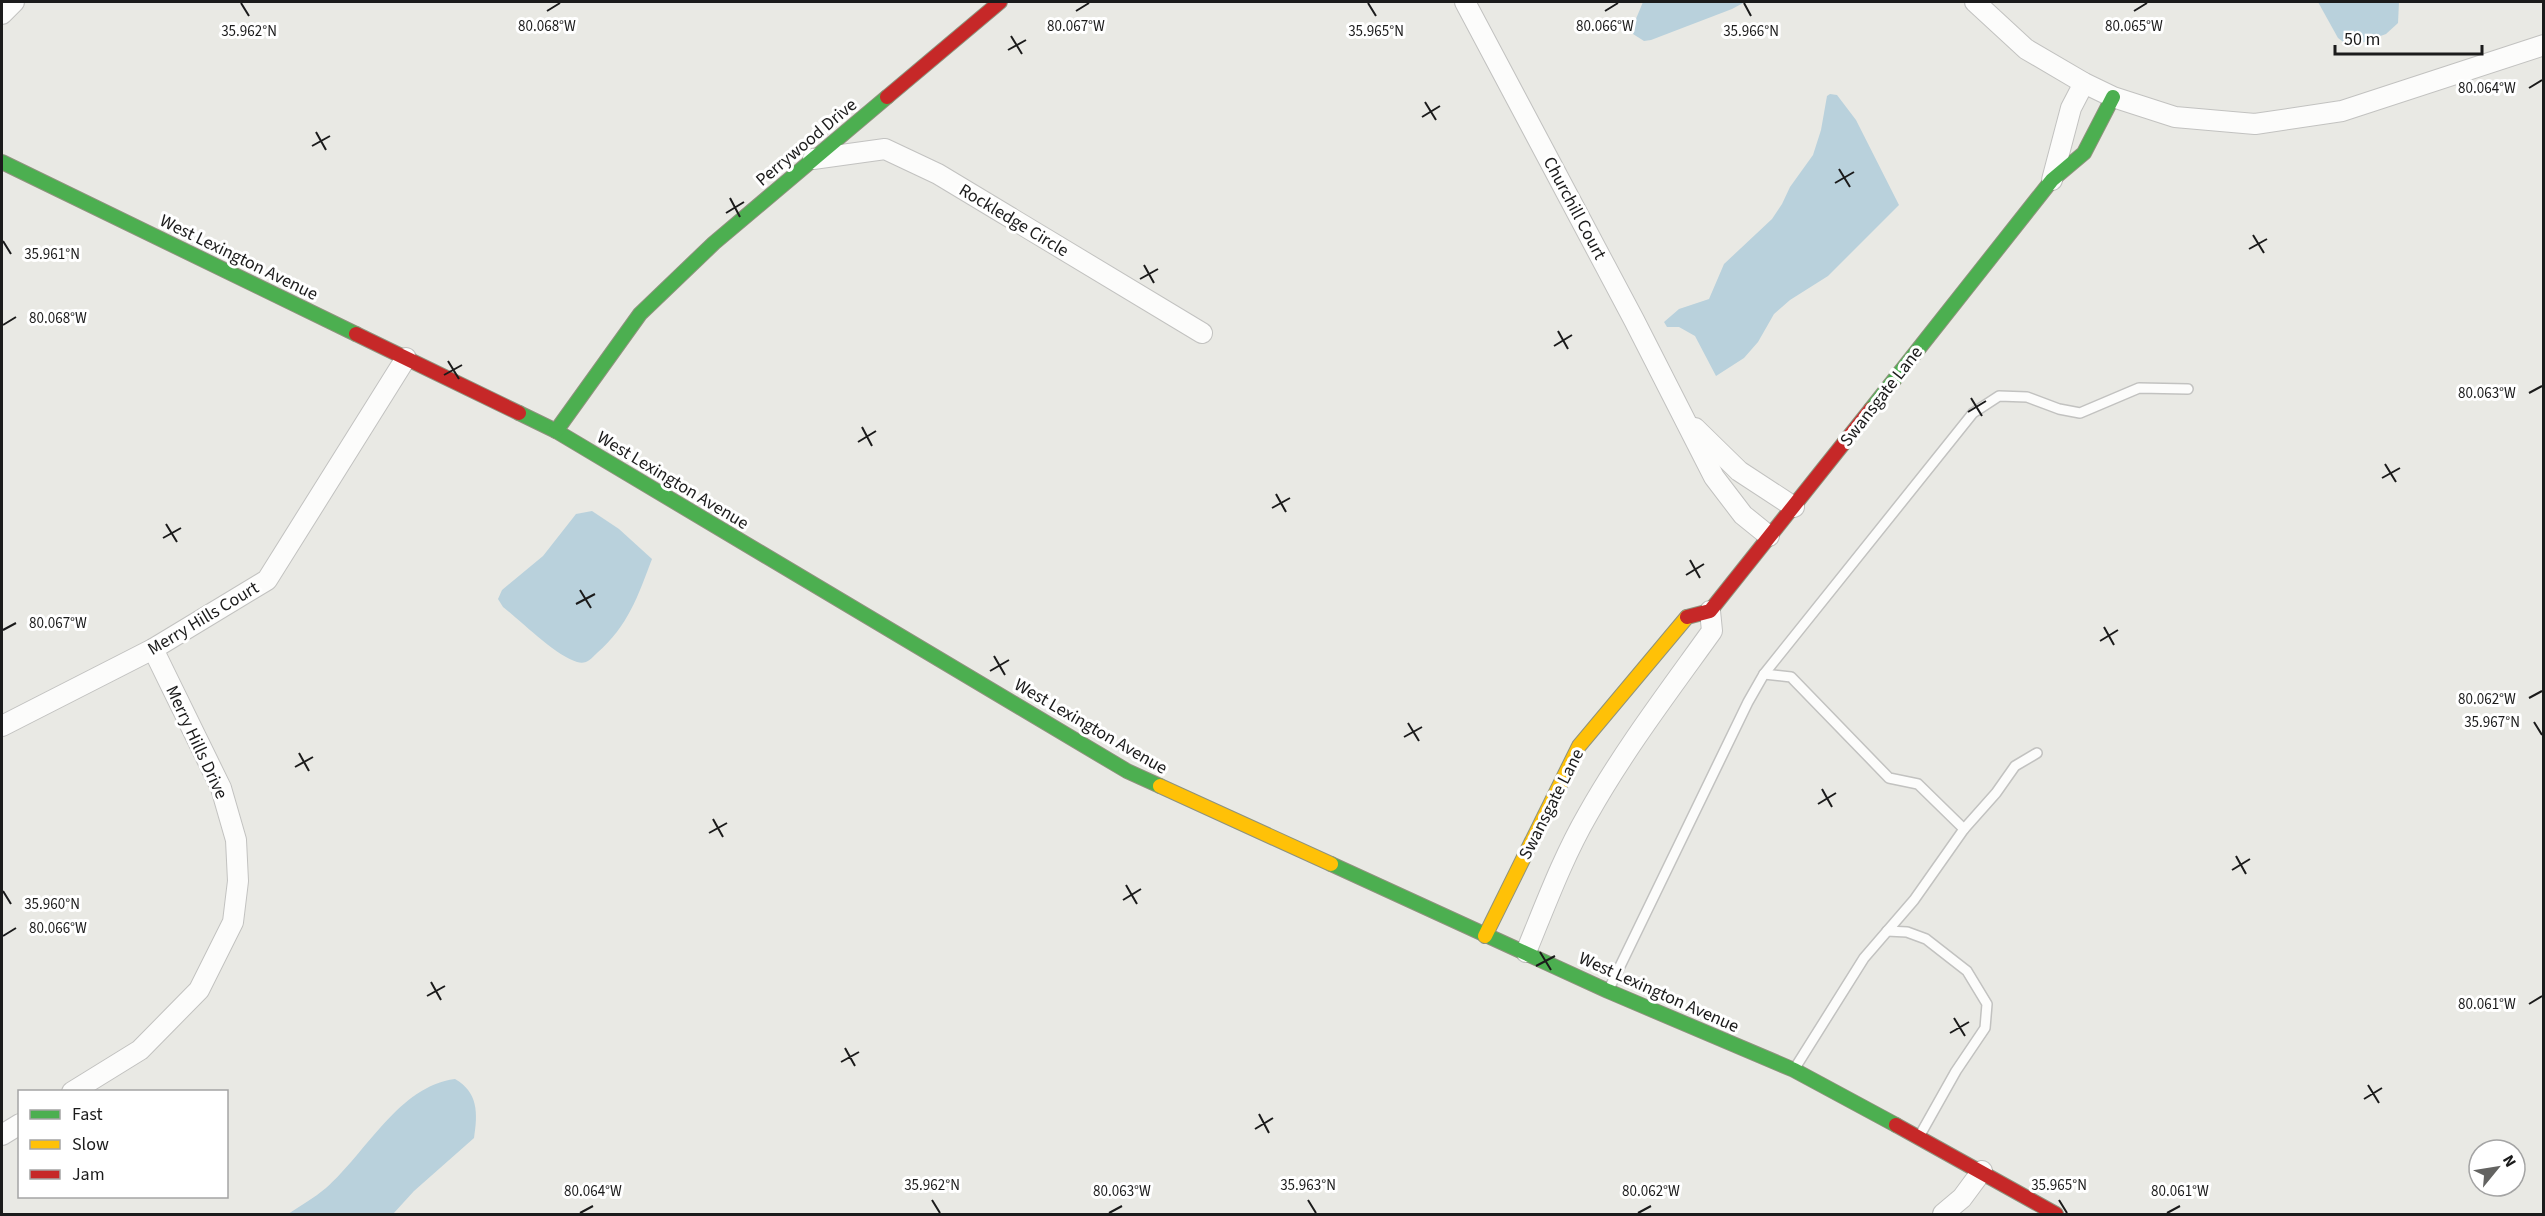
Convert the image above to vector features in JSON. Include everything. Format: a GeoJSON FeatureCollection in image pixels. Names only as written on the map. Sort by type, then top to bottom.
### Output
{"type":"FeatureCollection","features":[{"type":"Feature","properties":{"kind":"street"},"geometry":{"type":"LineString","coordinates":[[2,14],[14,2]]}},
{"type":"Feature","properties":{"kind":"street","name":"Perrywood Drive"},"geometry":{"type":"LineString","coordinates":[[556,431],[640,314],[714,243],[1000,2]]}},
{"type":"Feature","properties":{"kind":"street","name":"Churchill Court"},"geometry":{"type":"LineString","coordinates":[[1466,2],[1714,477],[1743,515],[1769,536]]}},
{"type":"Feature","properties":{"kind":"street"},"geometry":{"type":"LineString","coordinates":[[1975,2],[2026,49],[2113,97],[2175,117],[2255,124],[2342,111],[2544,45]]}},
{"type":"Feature","properties":{"kind":"street","name":"Swansgate Lane"},"geometry":{"type":"LineString","coordinates":[[2052,180],[2071,108],[2084,83]]}},
{"type":"Feature","properties":{"kind":"street","name":"Swansgate Lane"},"geometry":{"type":"LineString","coordinates":[[1485,936],[1579,746],[1686,617],[1710,611],[2052,180],[2084,153],[2113,97]]}},
{"type":"Feature","properties":{"kind":"street","name":"Rockledge Circle"},"geometry":{"type":"LineString","coordinates":[[813,159],[885,149],[938,174],[1202,333]]}},
{"type":"Feature","properties":{"kind":"street","name":"West Lexington Avenue"},"geometry":{"type":"LineString","coordinates":[[2,162],[556,431],[1127,771],[1485,936],[1794,1070],[1982,1171],[2056,1215]]}},
{"type":"Feature","properties":{"kind":"street","name":"Merry Hills Court"},"geometry":{"type":"LineString","coordinates":[[2,726],[153,649],[267,580],[406,358]]}},
{"type":"Feature","properties":{"kind":"street","name":"Churchill Court"},"geometry":{"type":"LineString","coordinates":[[1682,416],[1739,471],[1794,507]]}},
{"type":"Feature","properties":{"kind":"street","name":"Swansgate Lane"},"geometry":{"type":"LineString","coordinates":[[1526,952],[1550,893],[1588,814],[1643,726],[1712,631],[1710,611]]}},
{"type":"Feature","properties":{"kind":"street","name":"Merry Hills Drive"},"geometry":{"type":"LineString","coordinates":[[75,1090],[140,1050],[199,990],[233,922],[238,881],[236,840],[221,788],[153,649]]}},
{"type":"Feature","properties":{"kind":"street"},"geometry":{"type":"LineString","coordinates":[[2,1136],[18,1125]]}},
{"type":"Feature","properties":{"kind":"street"},"geometry":{"type":"LineString","coordinates":[[1943,1215],[1962,1198],[1982,1171]]}},
{"type":"Feature","properties":{"kind":"lane"},"geometry":{"type":"LineString","coordinates":[[1608,991],[1748,702],[1764,675],[1973,412],[1999,396],[2027,397],[2059,409],[2080,413],[2139,388],[2188,389]]}},
{"type":"Feature","properties":{"kind":"lane"},"geometry":{"type":"LineString","coordinates":[[1764,675],[1791,677],[1889,778],[1918,784],[1964,829]]}},
{"type":"Feature","properties":{"kind":"lane"},"geometry":{"type":"LineString","coordinates":[[1794,1070],[1864,958],[1914,900],[1964,829],[1996,793],[2015,766],[2037,753]]}},
{"type":"Feature","properties":{"kind":"lane"},"geometry":{"type":"LineString","coordinates":[[1887,931],[1907,932],[1926,939],[1967,971],[1987,1004],[1985,1028],[1956,1071],[1919,1138]]}},
{"type":"Feature","properties":{"kind":"water"},"geometry":{"type":"Polygon","coordinates":[[[1643,2],[1745,2],[1732,9],[1644,41],[1633,34],[1633,26],[1643,2]]]}},
{"type":"Feature","properties":{"kind":"water"},"geometry":{"type":"Polygon","coordinates":[[[2318,2],[2399,2],[2398,23],[2386,34],[2350,47],[2338,38],[2318,2]]]}},
{"type":"Feature","properties":{"kind":"water"},"geometry":{"type":"Polygon","coordinates":[[[1837,95],[1856,120],[1899,205],[1828,276],[1790,300],[1774,314],[1758,342],[1744,358],[1716,376],[1695,336],[1679,327],[1667,327],[1664,322],[1679,309],[1709,299],[1724,264],[1772,219],[1790,187],[1813,155],[1821,130],[1827,96],[1837,95]]]}},
{"type":"Feature","properties":{"kind":"water"},"geometry":{"type":"Polygon","coordinates":[[[592,511],[619,529],[652,559],[637,598],[617,632],[593,657],[580,663],[549,646],[503,607],[498,599],[502,590],[543,556],[576,514],[592,511]]]}},
{"type":"Feature","properties":{"kind":"water"},"geometry":{"type":"Polygon","coordinates":[[[455,1079],[468,1090],[475,1104],[474,1138],[414,1191],[393,1214],[288,1214],[312,1199],[341,1174],[400,1107],[435,1084],[455,1079]]]}},
{"type":"Feature","properties":{"kind":"traffic: fast"},"geometry":{"type":"LineString","coordinates":[[556,431],[640,314],[714,243],[887,97]]}},
{"type":"Feature","properties":{"kind":"traffic: fast"},"geometry":{"type":"LineString","coordinates":[[1871,409],[2052,180],[2084,153],[2113,97]]}},
{"type":"Feature","properties":{"kind":"traffic: fast"},"geometry":{"type":"LineString","coordinates":[[2,162],[356,334]]}},
{"type":"Feature","properties":{"kind":"traffic: fast"},"geometry":{"type":"LineString","coordinates":[[519,413],[556,431],[1127,771],[1160,786]]}},
{"type":"Feature","properties":{"kind":"traffic: fast"},"geometry":{"type":"LineString","coordinates":[[1331,864],[1608,991],[1794,1070],[1896,1125]]}},
{"type":"Feature","properties":{"kind":"traffic: slow"},"geometry":{"type":"LineString","coordinates":[[1485,936],[1579,746],[1687,617]]}},
{"type":"Feature","properties":{"kind":"traffic: slow"},"geometry":{"type":"LineString","coordinates":[[1160,786],[1331,864]]}},
{"type":"Feature","properties":{"kind":"traffic: jam"},"geometry":{"type":"LineString","coordinates":[[887,97],[1000,2]]}},
{"type":"Feature","properties":{"kind":"traffic: jam"},"geometry":{"type":"LineString","coordinates":[[356,334],[519,413]]}},
{"type":"Feature","properties":{"kind":"traffic: jam"},"geometry":{"type":"LineString","coordinates":[[1687,617],[1710,611],[1871,409]]}},
{"type":"Feature","properties":{"kind":"traffic: jam"},"geometry":{"type":"LineString","coordinates":[[1896,1125],[2056,1214]]}}]}
